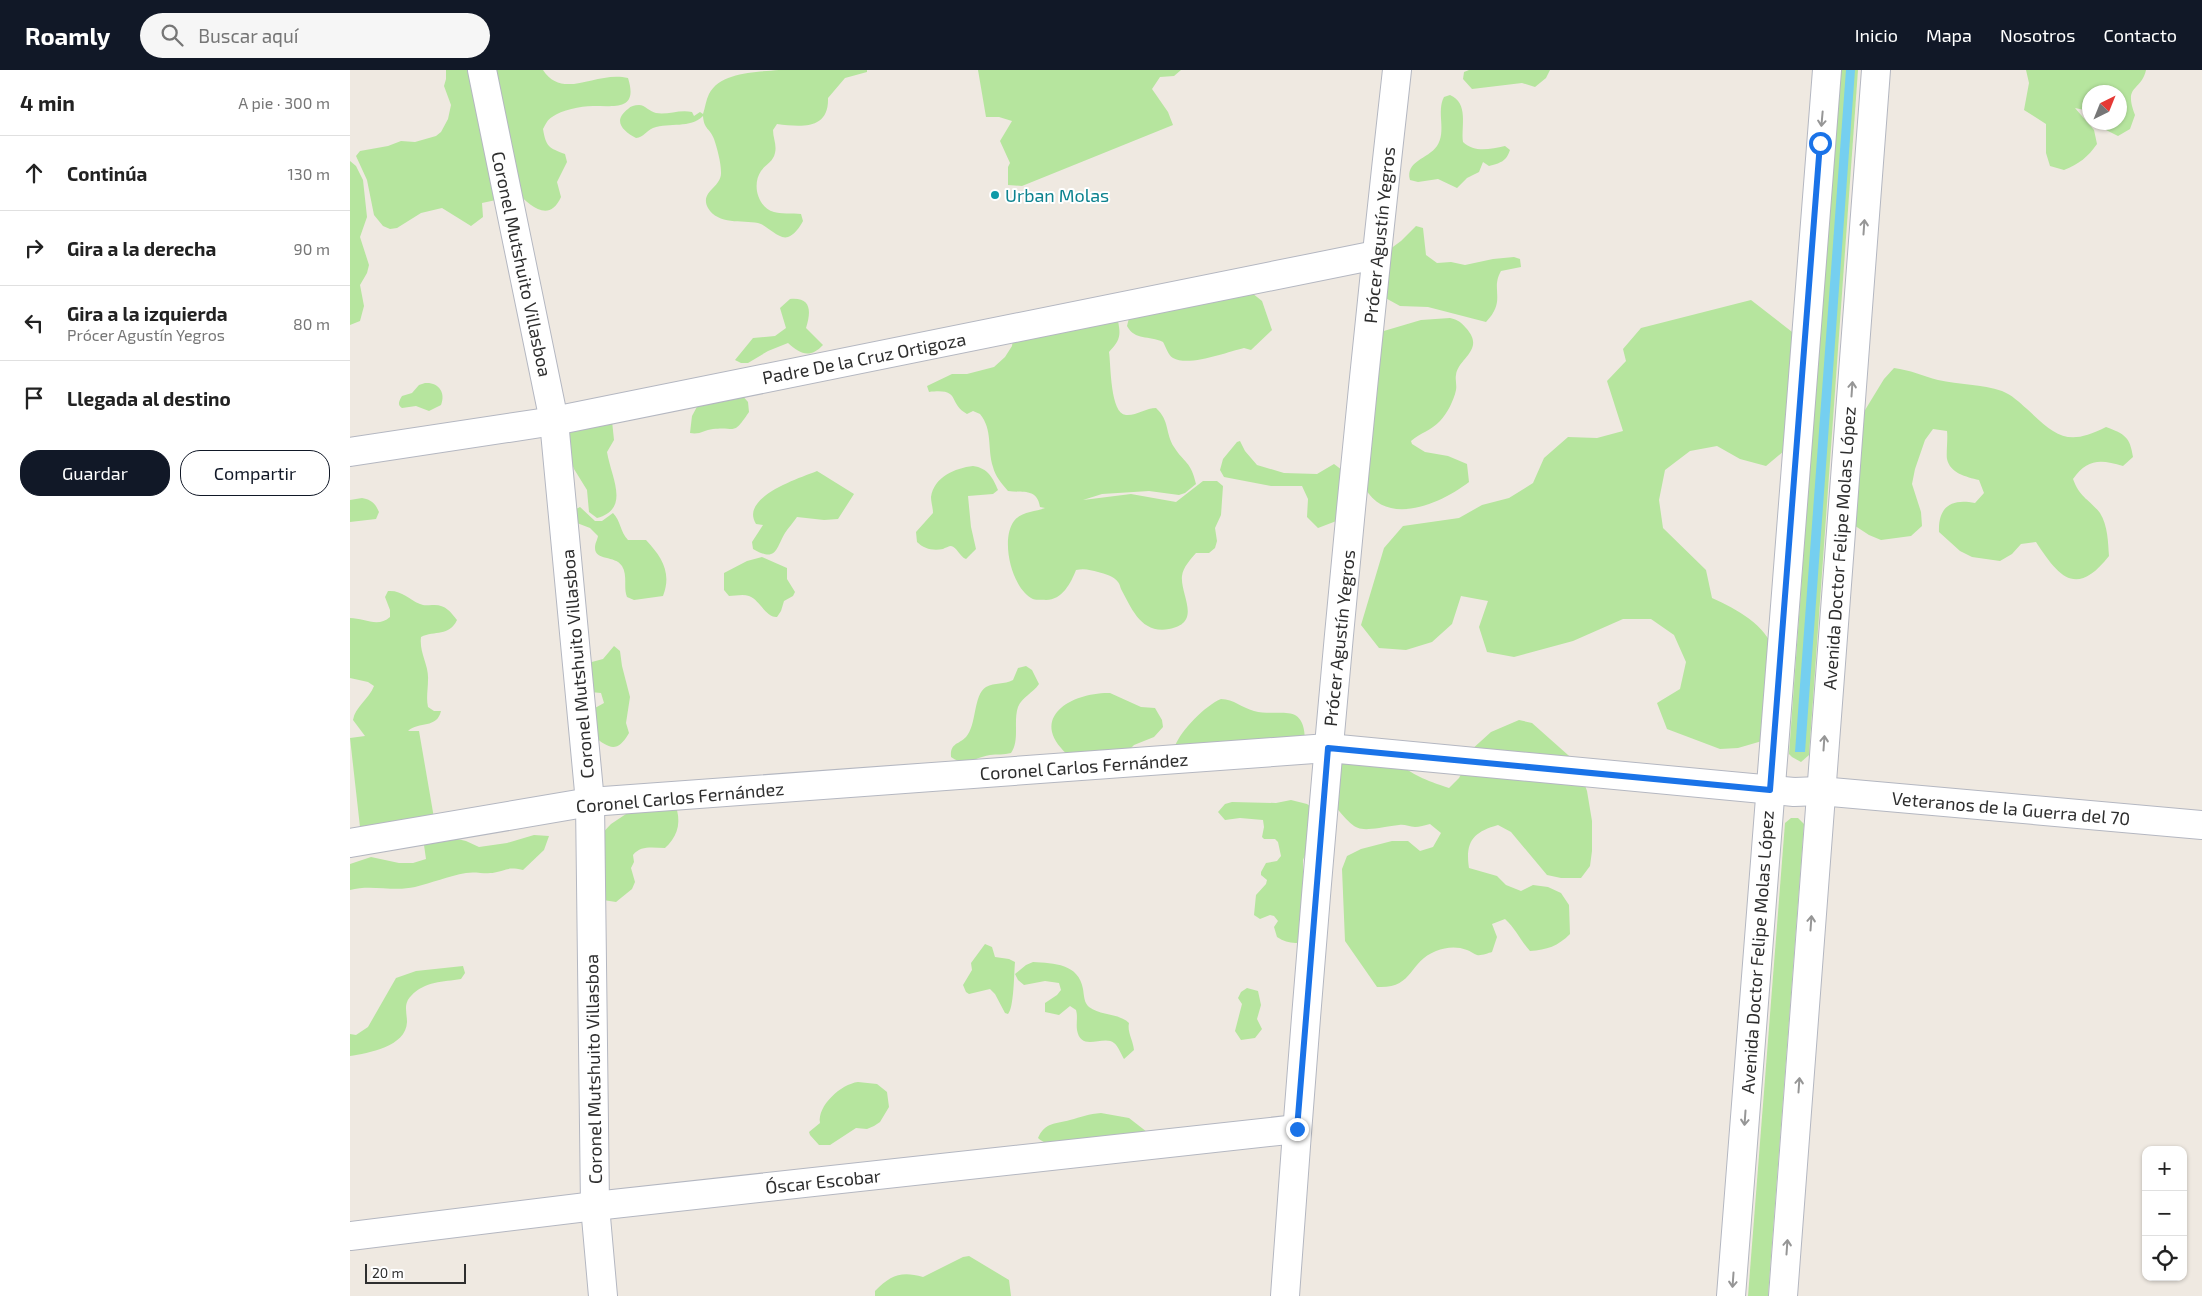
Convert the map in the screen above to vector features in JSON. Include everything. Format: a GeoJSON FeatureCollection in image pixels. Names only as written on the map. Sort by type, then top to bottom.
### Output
{"type":"FeatureCollection","features":[{"type":"Feature","properties":{"kind":"street","name":"Coronel Mutshuito Villasboa"},"geometry":{"type":"LineString","coordinates":[[482,70],[554,421],[590,802],[595,1206],[603,1296]]}},
{"type":"Feature","properties":{"kind":"street","name":"Prócer Agustín Yegros"},"geometry":{"type":"LineString","coordinates":[[1285,1296],[1328,748],[1376,255],[1397,70]]}},
{"type":"Feature","properties":{"kind":"street","name":"Avenida Doctor Felipe Molas López"},"geometry":{"type":"LineString","coordinates":[[1732,1296],[1827,70]]}},
{"type":"Feature","properties":{"kind":"street","name":"Avenida Doctor Felipe Molas López"},"geometry":{"type":"LineString","coordinates":[[1784,1296],[1820,791],[1876,70]]}},
{"type":"Feature","properties":{"kind":"street","name":"Padre De la Cruz Ortigoza"},"geometry":{"type":"LineString","coordinates":[[350,452],[554,421],[1376,255]]}},
{"type":"Feature","properties":{"kind":"street","name":"Coronel Carlos Fernández"},"geometry":{"type":"LineString","coordinates":[[350,842],[590,802],[1328,748],[1770,790],[1794,792],[1820,791]]}},
{"type":"Feature","properties":{"kind":"street","name":"Veteranos de la Guerra del 70"},"geometry":{"type":"LineString","coordinates":[[1820,791],[2202,825]]}},
{"type":"Feature","properties":{"kind":"street","name":"Óscar Escobar"},"geometry":{"type":"LineString","coordinates":[[350,1236],[595,1206],[1297,1129]]}},
{"type":"Feature","properties":{"kind":"green space"},"geometry":{"type":"Polygon","coordinates":[[[446,70],[475,70],[496,200],[482,203],[483,217],[471,226],[442,208],[421,213],[397,228],[390,229],[383,226],[374,215],[367,180],[356,156],[360,151],[388,146],[401,141],[415,142],[436,136],[441,132],[448,119],[451,105],[444,86],[446,70]]]}},
{"type":"Feature","properties":{"kind":"green space"},"geometry":{"type":"Polygon","coordinates":[[[487,70],[543,70],[551,79],[560,83],[571,84],[604,78],[628,78],[630,96],[628,101],[623,104],[617,106],[588,106],[561,112],[549,119],[543,129],[545,140],[549,146],[565,154],[567,162],[557,182],[561,197],[551,209],[539,210],[516,192],[487,70]]]}},
{"type":"Feature","properties":{"kind":"green space"},"geometry":{"type":"Polygon","coordinates":[[[779,70],[867,70],[867,72],[845,78],[828,98],[824,116],[819,121],[804,126],[777,124],[773,130],[776,147],[775,153],[771,161],[758,176],[757,188],[760,200],[768,209],[776,213],[801,214],[803,221],[795,233],[788,237],[780,236],[758,223],[731,221],[718,217],[708,208],[706,197],[718,182],[721,168],[714,139],[706,127],[703,116],[692,123],[659,126],[636,138],[621,125],[623,113],[630,107],[637,105],[641,105],[656,113],[688,111],[692,112],[694,116],[700,112],[703,114],[709,94],[721,81],[740,74],[779,70]]]}},
{"type":"Feature","properties":{"kind":"green space"},"geometry":{"type":"Polygon","coordinates":[[[978,70],[1181,70],[1174,76],[1160,77],[1152,89],[1168,112],[1173,125],[1022,186],[1008,185],[1008,167],[1010,163],[1000,141],[1012,121],[999,117],[986,117],[978,70]]]}},
{"type":"Feature","properties":{"kind":"green space"},"geometry":{"type":"Polygon","coordinates":[[[1469,70],[1550,70],[1546,78],[1535,87],[1522,83],[1472,89],[1463,79],[1464,72],[1469,70]]]}},
{"type":"Feature","properties":{"kind":"green space"},"geometry":{"type":"Polygon","coordinates":[[[1839,70],[1858,70],[1809,755],[1801,762],[1789,754],[1839,70]]]}},
{"type":"Feature","properties":{"kind":"green space"},"geometry":{"type":"Polygon","coordinates":[[[2026,70],[2146,70],[2144,77],[2132,93],[2131,98],[2135,115],[2130,129],[2118,136],[2106,130],[2127,130],[2127,85],[2082,85],[2082,110],[2075,108],[2082,116],[2082,130],[2094,130],[2097,144],[2083,160],[2064,170],[2050,166],[2046,153],[2046,124],[2024,110],[2029,83],[2026,70]]]}},
{"type":"Feature","properties":{"kind":"green space"},"geometry":{"type":"Polygon","coordinates":[[[1450,95],[1460,103],[1462,109],[1463,142],[1478,149],[1505,146],[1510,150],[1504,160],[1496,164],[1489,166],[1483,162],[1479,172],[1467,178],[1457,188],[1438,179],[1418,182],[1410,180],[1409,174],[1414,164],[1433,150],[1440,140],[1442,103],[1444,97],[1450,95]]]}},
{"type":"Feature","properties":{"kind":"green space"},"geometry":{"type":"Polygon","coordinates":[[[350,161],[356,166],[363,180],[367,217],[360,237],[369,265],[360,285],[364,306],[360,321],[350,325],[350,161]]]}},
{"type":"Feature","properties":{"kind":"green space"},"geometry":{"type":"Polygon","coordinates":[[[1416,226],[1423,228],[1426,255],[1437,263],[1451,262],[1465,265],[1493,259],[1514,257],[1520,259],[1521,267],[1501,271],[1497,284],[1496,307],[1486,322],[1428,307],[1400,306],[1380,295],[1378,258],[1401,241],[1416,226]]]}},
{"type":"Feature","properties":{"kind":"green space"},"geometry":{"type":"Polygon","coordinates":[[[1242,285],[1262,301],[1272,330],[1251,350],[1244,348],[1198,360],[1180,360],[1171,357],[1163,342],[1138,336],[1130,331],[1127,326],[1129,318],[1242,285]]]}},
{"type":"Feature","properties":{"kind":"green space"},"geometry":{"type":"Polygon","coordinates":[[[790,299],[802,300],[806,303],[809,316],[806,328],[823,345],[814,352],[805,353],[788,343],[768,351],[748,363],[741,363],[735,360],[753,338],[775,336],[786,328],[780,308],[790,299]]]}},
{"type":"Feature","properties":{"kind":"green space"},"geometry":{"type":"Polygon","coordinates":[[[1751,300],[1796,335],[1790,446],[1766,466],[1740,459],[1717,446],[1690,451],[1665,470],[1659,500],[1663,528],[1706,570],[1712,598],[1750,619],[1765,633],[1775,652],[1773,680],[1762,741],[1738,748],[1720,749],[1667,729],[1657,703],[1680,689],[1686,662],[1674,635],[1651,619],[1623,619],[1573,641],[1514,657],[1487,652],[1479,627],[1488,601],[1461,596],[1452,624],[1432,642],[1406,650],[1379,648],[1361,625],[1384,548],[1403,526],[1459,518],[1482,505],[1509,498],[1533,483],[1544,458],[1568,437],[1597,438],[1623,431],[1607,381],[1626,361],[1623,349],[1641,328],[1751,300]]]}},
{"type":"Feature","properties":{"kind":"green space"},"geometry":{"type":"Polygon","coordinates":[[[1450,318],[1463,324],[1466,328],[1473,342],[1472,348],[1458,369],[1455,394],[1445,415],[1433,427],[1411,441],[1412,444],[1425,452],[1448,456],[1467,464],[1469,482],[1458,490],[1430,504],[1415,508],[1400,509],[1387,507],[1375,500],[1365,488],[1377,333],[1421,320],[1450,318]]]}},
{"type":"Feature","properties":{"kind":"green space"},"geometry":{"type":"Polygon","coordinates":[[[1118,321],[1119,338],[1109,352],[1112,388],[1117,407],[1121,413],[1126,415],[1156,408],[1165,422],[1171,442],[1192,471],[1196,484],[1185,493],[1179,495],[1149,491],[1102,494],[1083,500],[1131,494],[1176,502],[1203,481],[1217,481],[1223,486],[1221,515],[1215,528],[1217,541],[1215,548],[1209,553],[1196,553],[1186,566],[1182,576],[1182,583],[1188,615],[1179,626],[1169,629],[1159,630],[1144,624],[1134,612],[1116,580],[1093,571],[1085,569],[1076,570],[1065,590],[1052,599],[1031,598],[1024,592],[1018,584],[1010,563],[1008,540],[1010,529],[1014,521],[1021,515],[1045,508],[1040,507],[1033,494],[1008,491],[999,480],[991,460],[987,426],[980,414],[973,411],[967,414],[961,410],[950,394],[939,391],[929,392],[927,386],[952,374],[967,374],[994,367],[1005,357],[1012,346],[1015,325],[1118,321]]]}},
{"type":"Feature","properties":{"kind":"green space"},"geometry":{"type":"Polygon","coordinates":[[[1894,368],[1938,380],[2002,391],[2015,399],[2054,432],[2063,436],[2081,436],[2106,427],[2122,434],[2130,445],[2133,457],[2123,466],[2107,462],[2089,464],[2078,472],[2073,479],[2082,494],[2100,513],[2105,523],[2109,556],[2097,569],[2087,576],[2077,579],[2069,578],[2052,565],[2036,542],[2021,544],[2012,554],[2000,561],[1972,557],[1960,551],[1939,532],[1941,516],[1948,506],[1959,502],[1975,503],[1984,493],[1979,480],[1959,474],[1951,468],[1947,457],[1947,431],[1933,429],[1925,440],[1915,469],[1912,484],[1921,512],[1922,526],[1911,536],[1881,540],[1869,535],[1843,518],[1862,415],[1884,379],[1894,368]]]}},
{"type":"Feature","properties":{"kind":"green space"},"geometry":{"type":"Polygon","coordinates":[[[425,383],[438,386],[443,396],[441,405],[429,411],[416,406],[402,408],[399,406],[402,396],[412,393],[419,385],[425,383]]]}},
{"type":"Feature","properties":{"kind":"green space"},"geometry":{"type":"Polygon","coordinates":[[[741,394],[748,402],[749,412],[740,425],[734,429],[721,428],[690,433],[692,416],[699,403],[741,394]]]}},
{"type":"Feature","properties":{"kind":"green space"},"geometry":{"type":"Polygon","coordinates":[[[612,421],[614,440],[607,452],[615,481],[616,500],[607,514],[597,518],[589,512],[587,490],[574,469],[563,441],[571,428],[612,421]]]}},
{"type":"Feature","properties":{"kind":"green space"},"geometry":{"type":"Polygon","coordinates":[[[1240,441],[1245,451],[1257,465],[1284,473],[1317,474],[1334,464],[1342,470],[1339,520],[1318,528],[1307,517],[1308,499],[1302,486],[1271,486],[1224,477],[1220,470],[1223,459],[1240,441]]]}},
{"type":"Feature","properties":{"kind":"green space"},"geometry":{"type":"Polygon","coordinates":[[[973,466],[986,471],[998,490],[993,494],[968,496],[971,527],[976,549],[966,559],[951,546],[936,550],[929,549],[917,542],[916,532],[933,513],[931,497],[936,484],[953,471],[973,466]]]}},
{"type":"Feature","properties":{"kind":"green space"},"geometry":{"type":"Polygon","coordinates":[[[817,471],[854,494],[838,519],[824,520],[797,517],[785,533],[775,552],[767,555],[753,549],[752,542],[763,525],[756,524],[753,514],[756,505],[763,497],[774,490],[817,471]]]}},
{"type":"Feature","properties":{"kind":"green space"},"geometry":{"type":"Polygon","coordinates":[[[362,498],[373,502],[376,506],[379,512],[376,519],[350,522],[350,500],[362,498]]]}},
{"type":"Feature","properties":{"kind":"green space"},"geometry":{"type":"Polygon","coordinates":[[[580,507],[595,521],[602,521],[613,513],[628,540],[646,540],[657,553],[664,566],[666,588],[663,596],[634,600],[627,597],[625,574],[622,566],[615,560],[598,555],[595,545],[598,536],[590,528],[577,523],[574,510],[580,507]]]}},
{"type":"Feature","properties":{"kind":"green space"},"geometry":{"type":"Polygon","coordinates":[[[762,557],[787,568],[787,579],[795,592],[793,596],[784,601],[777,617],[773,617],[766,612],[753,598],[742,595],[729,596],[724,590],[724,573],[747,561],[762,557]]]}},
{"type":"Feature","properties":{"kind":"green space"},"geometry":{"type":"Polygon","coordinates":[[[388,591],[401,593],[422,605],[444,607],[457,620],[446,631],[421,637],[421,648],[428,675],[428,707],[434,711],[441,711],[439,717],[432,723],[417,726],[408,731],[419,731],[434,818],[360,827],[350,738],[365,736],[353,720],[356,711],[374,686],[368,682],[350,678],[350,618],[381,622],[390,617],[390,610],[385,597],[388,591]]]}},
{"type":"Feature","properties":{"kind":"green space"},"geometry":{"type":"Polygon","coordinates":[[[614,646],[620,651],[630,697],[626,723],[629,733],[621,744],[612,747],[593,736],[595,708],[604,703],[601,693],[590,692],[588,663],[603,659],[614,646]]]}},
{"type":"Feature","properties":{"kind":"green space"},"geometry":{"type":"Polygon","coordinates":[[[1026,666],[1032,670],[1039,684],[1022,700],[1018,707],[1016,737],[1011,753],[985,756],[966,762],[961,762],[951,757],[953,747],[966,737],[969,732],[982,691],[989,685],[1013,680],[1018,668],[1026,666]]]}},
{"type":"Feature","properties":{"kind":"green space"},"geometry":{"type":"Polygon","coordinates":[[[1110,693],[1141,707],[1155,708],[1162,720],[1163,727],[1154,737],[1134,745],[1118,761],[1067,754],[1056,741],[1052,729],[1053,718],[1060,709],[1070,702],[1082,697],[1110,693]]]}},
{"type":"Feature","properties":{"kind":"green space"},"geometry":{"type":"Polygon","coordinates":[[[1221,699],[1230,700],[1246,708],[1263,713],[1289,713],[1295,715],[1304,728],[1305,740],[1175,746],[1195,719],[1208,707],[1221,699]]]}},
{"type":"Feature","properties":{"kind":"green space"},"geometry":{"type":"Polygon","coordinates":[[[1519,720],[1532,723],[1577,763],[1587,791],[1592,821],[1590,866],[1581,878],[1561,878],[1547,875],[1511,832],[1498,825],[1482,831],[1473,839],[1468,851],[1469,868],[1497,876],[1506,885],[1521,891],[1533,885],[1548,887],[1561,893],[1569,905],[1570,934],[1552,947],[1530,951],[1505,919],[1492,924],[1497,937],[1492,952],[1476,955],[1459,948],[1436,951],[1420,962],[1398,984],[1377,987],[1345,941],[1342,869],[1347,856],[1361,849],[1392,841],[1408,841],[1420,851],[1433,847],[1441,833],[1430,824],[1417,827],[1401,825],[1373,829],[1359,828],[1353,825],[1329,799],[1332,762],[1383,751],[1414,774],[1449,788],[1459,778],[1466,765],[1470,751],[1491,732],[1519,720]]]}},
{"type":"Feature","properties":{"kind":"green space"},"geometry":{"type":"Polygon","coordinates":[[[1291,800],[1307,804],[1314,809],[1307,850],[1303,860],[1304,942],[1297,943],[1287,942],[1277,937],[1274,927],[1278,921],[1274,916],[1270,915],[1260,919],[1254,915],[1256,895],[1266,884],[1267,880],[1261,875],[1261,872],[1266,863],[1277,861],[1281,856],[1278,842],[1275,839],[1264,839],[1262,837],[1263,820],[1240,818],[1225,820],[1218,812],[1225,804],[1232,802],[1276,803],[1291,800]]]}},
{"type":"Feature","properties":{"kind":"green space"},"geometry":{"type":"Polygon","coordinates":[[[671,806],[677,810],[678,816],[677,831],[672,840],[665,848],[648,848],[636,852],[633,855],[634,862],[631,868],[635,882],[632,889],[616,902],[603,900],[596,840],[611,824],[629,812],[671,806]]]}},
{"type":"Feature","properties":{"kind":"green space"},"geometry":{"type":"Polygon","coordinates":[[[1791,818],[1798,818],[1804,824],[1768,1296],[1748,1296],[1785,823],[1791,818]]]}},
{"type":"Feature","properties":{"kind":"green space"},"geometry":{"type":"Polygon","coordinates":[[[534,835],[549,836],[544,850],[523,870],[507,869],[493,873],[466,873],[399,889],[358,888],[350,890],[350,864],[371,857],[399,863],[413,863],[426,859],[424,845],[453,838],[479,847],[507,843],[534,835]]]}},
{"type":"Feature","properties":{"kind":"green space"},"geometry":{"type":"Polygon","coordinates":[[[985,944],[992,947],[995,957],[1015,962],[1013,998],[1008,1014],[1005,1013],[995,994],[990,989],[969,994],[963,985],[972,970],[971,963],[985,944]]]}},
{"type":"Feature","properties":{"kind":"green space"},"geometry":{"type":"Polygon","coordinates":[[[1033,962],[1057,964],[1076,974],[1081,981],[1085,1001],[1089,1007],[1129,1023],[1134,1050],[1124,1059],[1117,1046],[1110,1041],[1088,1042],[1083,1040],[1079,1037],[1077,1030],[1076,1010],[1070,1006],[1059,1015],[1045,1012],[1045,1003],[1061,990],[1059,983],[1045,981],[1024,985],[1018,980],[1015,974],[1033,962]]]}},
{"type":"Feature","properties":{"kind":"green space"},"geometry":{"type":"Polygon","coordinates":[[[463,966],[465,973],[461,979],[422,987],[411,996],[406,1005],[407,1022],[405,1031],[393,1043],[376,1051],[350,1056],[350,1034],[356,1035],[368,1027],[396,978],[416,971],[463,966]]]}},
{"type":"Feature","properties":{"kind":"green space"},"geometry":{"type":"Polygon","coordinates":[[[1247,988],[1258,991],[1261,1005],[1257,1019],[1262,1029],[1255,1038],[1241,1040],[1235,1031],[1242,1004],[1238,998],[1241,992],[1247,988]]]}},
{"type":"Feature","properties":{"kind":"green space"},"geometry":{"type":"Polygon","coordinates":[[[858,1082],[877,1084],[887,1092],[889,1107],[880,1122],[867,1129],[856,1128],[830,1145],[819,1145],[809,1132],[820,1123],[820,1116],[826,1103],[844,1087],[858,1082]]]}},
{"type":"Feature","properties":{"kind":"green space"},"geometry":{"type":"Polygon","coordinates":[[[1101,1113],[1129,1118],[1147,1132],[1136,1139],[1103,1136],[1061,1144],[1052,1144],[1038,1138],[1048,1126],[1101,1113]]]}},
{"type":"Feature","properties":{"kind":"green space"},"geometry":{"type":"Polygon","coordinates":[[[969,1256],[1009,1280],[1011,1296],[875,1296],[875,1291],[891,1278],[908,1274],[923,1277],[963,1257],[969,1256]]]}},
{"type":"Feature","properties":{"kind":"water"},"geometry":{"type":"Polygon","coordinates":[[[1846,70],[1855,70],[1805,752],[1795,752],[1846,70]]]}},
{"type":"Feature","properties":{"kind":"place","name":"Urban Molas"},"geometry":{"type":"Point","coordinates":[995,195]}},
{"type":"Feature","properties":{"kind":"route"},"geometry":{"type":"LineString","coordinates":[[1297,1129],[1328,748],[1770,790],[1820,143]]}}]}
